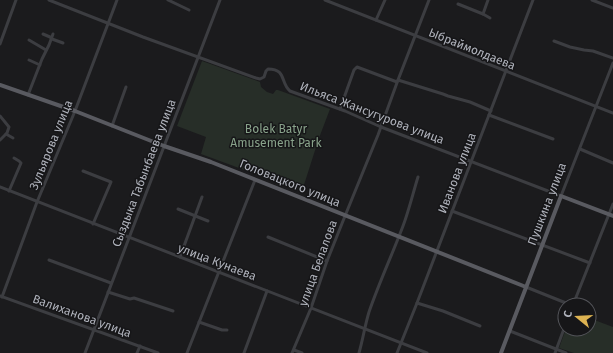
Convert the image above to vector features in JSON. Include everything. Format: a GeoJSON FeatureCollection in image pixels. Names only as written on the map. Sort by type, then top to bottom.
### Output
{"type":"FeatureCollection","features":[{"type":"Feature","properties":{"kind":"main road","name":"Головацкого улица"},"geometry":{"type":"LineString","coordinates":[[0,85],[75,111],[164,146],[210,162],[526,287]]}},
{"type":"Feature","properties":{"kind":"main road","name":"Ильяса Жансугурова улица"},"geometry":{"type":"LineString","coordinates":[[561,196],[611,215]]}},
{"type":"Feature","properties":{"kind":"main road","name":"Пушкина улица"},"geometry":{"type":"LineString","coordinates":[[501,353],[561,196]]}},
{"type":"Feature","properties":{"kind":"street"},"geometry":{"type":"LineString","coordinates":[[0,44],[16,0]]}},
{"type":"Feature","properties":{"kind":"street","name":"Ильяса Жансугурова улица"},"geometry":{"type":"LineString","coordinates":[[49,0],[256,78],[260,79],[264,77],[268,69],[277,70],[283,76],[286,87],[290,92],[340,109],[381,127],[561,196]]}},
{"type":"Feature","properties":{"kind":"street","name":"Зульярова улица"},"geometry":{"type":"LineString","coordinates":[[1,296],[37,202],[75,111],[117,0]]}},
{"type":"Feature","properties":{"kind":"street"},"geometry":{"type":"LineString","coordinates":[[168,0],[189,10]]}},
{"type":"Feature","properties":{"kind":"street","name":"Сыздыка Табынбаева улица"},"geometry":{"type":"LineString","coordinates":[[84,353],[220,0]]}},
{"type":"Feature","properties":{"kind":"street","name":"Ыбраймолдаева"},"geometry":{"type":"LineString","coordinates":[[325,0],[613,113]]}},
{"type":"Feature","properties":{"kind":"street"},"geometry":{"type":"LineString","coordinates":[[376,20],[385,0]]}},
{"type":"Feature","properties":{"kind":"street","name":"улица Белалова"},"geometry":{"type":"LineString","coordinates":[[293,351],[311,308],[327,261],[381,127],[397,81],[429,0]]}},
{"type":"Feature","properties":{"kind":"street"},"geometry":{"type":"LineString","coordinates":[[483,14],[488,0]]}},
{"type":"Feature","properties":{"kind":"street","name":"Иванова улица"},"geometry":{"type":"LineString","coordinates":[[396,353],[417,303],[533,0]]}},
{"type":"Feature","properties":{"kind":"street"},"geometry":{"type":"LineString","coordinates":[[592,0],[613,8]]}},
{"type":"Feature","properties":{"kind":"street"},"geometry":{"type":"LineString","coordinates":[[458,4],[490,18]]}},
{"type":"Feature","properties":{"kind":"street"},"geometry":{"type":"LineString","coordinates":[[43,34],[63,43]]}},
{"type":"Feature","properties":{"kind":"street"},"geometry":{"type":"LineString","coordinates":[[28,95],[53,34]]}},
{"type":"Feature","properties":{"kind":"street"},"geometry":{"type":"LineString","coordinates":[[29,40],[46,50]]}},
{"type":"Feature","properties":{"kind":"street"},"geometry":{"type":"LineString","coordinates":[[554,41],[570,47],[593,51],[613,58]]}},
{"type":"Feature","properties":{"kind":"street"},"geometry":{"type":"LineString","coordinates":[[29,60],[40,65]]}},
{"type":"Feature","properties":{"kind":"street","name":"Пушкина улица"},"geometry":{"type":"LineString","coordinates":[[561,196],[613,63]]}},
{"type":"Feature","properties":{"kind":"street"},"geometry":{"type":"LineString","coordinates":[[340,109],[354,70],[357,67],[397,81],[470,102],[490,111]]}},
{"type":"Feature","properties":{"kind":"street"},"geometry":{"type":"LineString","coordinates":[[112,126],[126,88]]}},
{"type":"Feature","properties":{"kind":"street"},"geometry":{"type":"LineString","coordinates":[[489,115],[553,139]]}},
{"type":"Feature","properties":{"kind":"street"},"geometry":{"type":"LineString","coordinates":[[0,116],[9,127],[6,134],[0,140]]}},
{"type":"Feature","properties":{"kind":"street"},"geometry":{"type":"LineString","coordinates":[[6,134],[13,138]]}},
{"type":"Feature","properties":{"kind":"street"},"geometry":{"type":"LineString","coordinates":[[580,149],[613,163]]}},
{"type":"Feature","properties":{"kind":"street"},"geometry":{"type":"LineString","coordinates":[[9,191],[21,163],[14,158]]}},
{"type":"Feature","properties":{"kind":"street"},"geometry":{"type":"LineString","coordinates":[[83,171],[111,182],[93,224]]}},
{"type":"Feature","properties":{"kind":"street"},"geometry":{"type":"LineString","coordinates":[[359,353],[371,306],[399,237],[412,201],[418,177]]}},
{"type":"Feature","properties":{"kind":"street"},"geometry":{"type":"LineString","coordinates":[[187,353],[255,180]]}},
{"type":"Feature","properties":{"kind":"street","name":"улица Кунаева"},"geometry":{"type":"LineString","coordinates":[[0,187],[427,353]]}},
{"type":"Feature","properties":{"kind":"street"},"geometry":{"type":"LineString","coordinates":[[180,257],[202,197]]}},
{"type":"Feature","properties":{"kind":"street"},"geometry":{"type":"LineString","coordinates":[[575,297],[611,215],[613,204]]}},
{"type":"Feature","properties":{"kind":"street"},"geometry":{"type":"LineString","coordinates":[[178,209],[208,221]]}},
{"type":"Feature","properties":{"kind":"street"},"geometry":{"type":"LineString","coordinates":[[452,211],[590,263]]}},
{"type":"Feature","properties":{"kind":"street"},"geometry":{"type":"LineString","coordinates":[[268,237],[327,261]]}},
{"type":"Feature","properties":{"kind":"street"},"geometry":{"type":"LineString","coordinates":[[49,260],[111,283]]}},
{"type":"Feature","properties":{"kind":"street","name":"Головацкого улица"},"geometry":{"type":"LineString","coordinates":[[526,287],[557,299]]}},
{"type":"Feature","properties":{"kind":"street"},"geometry":{"type":"LineString","coordinates":[[244,353],[267,291]]}},
{"type":"Feature","properties":{"kind":"street"},"geometry":{"type":"LineString","coordinates":[[108,292],[130,299],[134,298],[173,311]]}},
{"type":"Feature","properties":{"kind":"street","name":"Валиханова улица"},"geometry":{"type":"LineString","coordinates":[[1,296],[158,353]]}},
{"type":"Feature","properties":{"kind":"street"},"geometry":{"type":"LineString","coordinates":[[417,303],[443,311],[480,326]]}},
{"type":"Feature","properties":{"kind":"street"},"geometry":{"type":"LineString","coordinates":[[199,322],[222,330],[227,330]]}},
{"type":"Feature","properties":{"kind":"street"},"geometry":{"type":"LineString","coordinates":[[510,331],[555,351],[566,353]]}},
{"type":"Feature","properties":{"kind":"street"},"geometry":{"type":"LineString","coordinates":[[555,351],[561,337]]}},
{"type":"Feature","properties":{"kind":"street"},"geometry":{"type":"LineString","coordinates":[[137,353],[140,346]]}},
{"type":"Feature","properties":{"kind":"street"},"geometry":{"type":"LineString","coordinates":[[293,351],[302,353]]}},
{"type":"Feature","properties":{"kind":"green space","name":"Bolek Batyr Amusement Park"},"geometry":{"type":"Polygon","coordinates":[[[202,61],[260,82],[261,87],[267,92],[273,94],[276,90],[278,90],[330,109],[302,191],[201,154],[206,137],[177,126],[202,61]]]}},
{"type":"Feature","properties":{"kind":"green space"},"geometry":{"type":"Polygon","coordinates":[[[597,321],[613,327],[613,353],[574,353],[559,348],[563,337],[597,337],[597,321]]]}}]}
